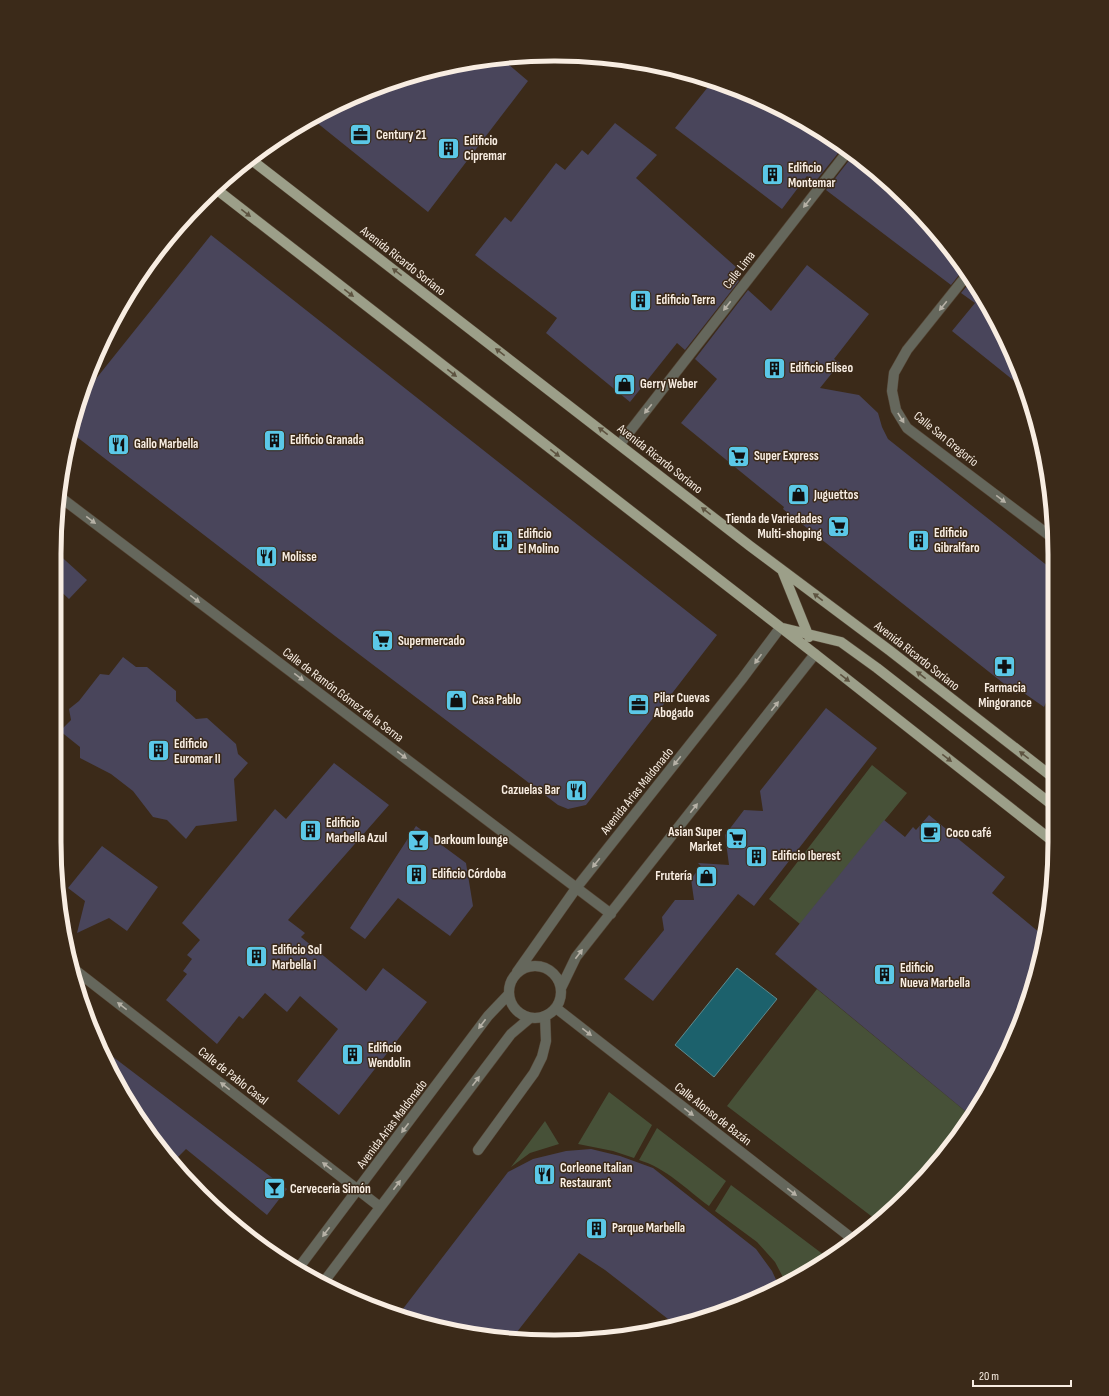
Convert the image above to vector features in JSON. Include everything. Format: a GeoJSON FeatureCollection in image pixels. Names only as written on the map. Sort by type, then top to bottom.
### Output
{"type":"FeatureCollection","features":[{"type":"Feature","properties":{"kind":"main road","name":"Avenida Ricardo Soriano"},"geometry":{"type":"LineString","coordinates":[[255,162],[1048,774]]}},
{"type":"Feature","properties":{"kind":"main road"},"geometry":{"type":"LineString","coordinates":[[220,192],[815,654],[1048,837]]}},
{"type":"Feature","properties":{"kind":"main road"},"geometry":{"type":"LineString","coordinates":[[781,569],[808,633],[815,654]]}},
{"type":"Feature","properties":{"kind":"main road"},"geometry":{"type":"LineString","coordinates":[[780,628],[808,633],[841,642],[878,668],[1048,802]]}},
{"type":"Feature","properties":{"kind":"street","name":"Calle Lima"},"geometry":{"type":"LineString","coordinates":[[620,444],[844,155]]}},
{"type":"Feature","properties":{"kind":"street","name":"Calle San Gregorio"},"geometry":{"type":"LineString","coordinates":[[964,279],[907,350],[894,373],[892,391],[896,410],[907,428],[1047,534]]}},
{"type":"Feature","properties":{"kind":"street","name":"Calle de Ramón Gómez de la Serna"},"geometry":{"type":"LineString","coordinates":[[64,500],[611,914]]}},
{"type":"Feature","properties":{"kind":"street","name":"Avenida Arias Maldonado"},"geometry":{"type":"LineString","coordinates":[[517,972],[577,887],[742,679],[780,628]]}},
{"type":"Feature","properties":{"kind":"street"},"geometry":{"type":"LineString","coordinates":[[561,988],[554,974],[548,969],[532,965],[524,967],[512,978],[508,995],[510,1003],[515,1010],[530,1018],[545,1016],[556,1008],[560,1002],[561,988],[576,958],[815,654]]}},
{"type":"Feature","properties":{"kind":"street","name":"Calle de Pablo Casal"},"geometry":{"type":"LineString","coordinates":[[79,973],[380,1207]]}},
{"type":"Feature","properties":{"kind":"street","name":"Avenida Arias Maldonado"},"geometry":{"type":"LineString","coordinates":[[302,1265],[488,1016],[508,995]]}},
{"type":"Feature","properties":{"kind":"street","name":"Calle Alonso de Bazán"},"geometry":{"type":"LineString","coordinates":[[556,1008],[850,1237]]}},
{"type":"Feature","properties":{"kind":"street"},"geometry":{"type":"LineString","coordinates":[[478,1150],[534,1073],[542,1057],[546,1041],[545,1016]]}},
{"type":"Feature","properties":{"kind":"street"},"geometry":{"type":"LineString","coordinates":[[326,1279],[512,1034],[530,1018]]}},
{"type":"Feature","properties":{"kind":"green space"},"geometry":{"type":"Polygon","coordinates":[[[872,765],[907,793],[800,924],[769,899],[872,765]]]}},
{"type":"Feature","properties":{"kind":"green space"},"geometry":{"type":"Polygon","coordinates":[[[817,989],[967,1113],[926,1167],[874,1218],[727,1106],[817,989]]]}},
{"type":"Feature","properties":{"kind":"green space"},"geometry":{"type":"Polygon","coordinates":[[[609,1092],[652,1125],[634,1158],[613,1151],[578,1144],[609,1092]]]}},
{"type":"Feature","properties":{"kind":"green space"},"geometry":{"type":"Polygon","coordinates":[[[545,1121],[559,1144],[530,1153],[511,1167],[545,1121]]]}},
{"type":"Feature","properties":{"kind":"green space"},"geometry":{"type":"Polygon","coordinates":[[[657,1128],[726,1181],[709,1206],[658,1168],[639,1160],[657,1128]]]}},
{"type":"Feature","properties":{"kind":"green space"},"geometry":{"type":"Polygon","coordinates":[[[731,1185],[824,1255],[784,1278],[775,1262],[757,1242],[715,1211],[731,1185]]]}},
{"type":"Feature","properties":{"kind":"water"},"geometry":{"type":"Polygon","coordinates":[[[737,968],[777,999],[714,1077],[675,1045],[737,968]]]}},
{"type":"Feature","properties":{"kind":"building","name":"Edificio Cipremar"},"geometry":{"type":"Polygon","coordinates":[[[507,63],[528,81],[428,212],[317,122],[336,112],[396,87],[458,70],[507,63]]]}},
{"type":"Feature","properties":{"kind":"building","name":"Edificio Montemar"},"geometry":{"type":"Polygon","coordinates":[[[709,86],[773,112],[801,127],[839,152],[815,182],[807,176],[782,209],[675,128],[709,86]]]}},
{"type":"Feature","properties":{"kind":"building"},"geometry":{"type":"Polygon","coordinates":[[[615,123],[657,155],[636,178],[736,267],[731,274],[739,281],[685,350],[677,343],[630,402],[546,333],[557,318],[475,255],[505,217],[511,222],[556,163],[565,170],[582,150],[588,155],[615,123]]]}},
{"type":"Feature","properties":{"kind":"building"},"geometry":{"type":"Polygon","coordinates":[[[850,159],[880,183],[926,229],[960,273],[951,285],[826,190],[850,159]]]}},
{"type":"Feature","properties":{"kind":"building"},"geometry":{"type":"Polygon","coordinates":[[[211,235],[717,635],[586,805],[568,809],[558,805],[335,636],[76,436],[92,384],[211,235]]]}},
{"type":"Feature","properties":{"kind":"building","name":"Edificio Gibralfaro"},"geometry":{"type":"Polygon","coordinates":[[[807,265],[869,314],[834,359],[840,363],[820,388],[859,395],[878,413],[882,427],[888,439],[1048,566],[1048,698],[1044,707],[1021,691],[1017,694],[783,509],[784,507],[681,423],[717,379],[695,359],[748,290],[771,311],[807,265]]]}},
{"type":"Feature","properties":{"kind":"building"},"geometry":{"type":"Polygon","coordinates":[[[968,285],[997,336],[1017,383],[952,331],[975,303],[961,293],[968,285]]]}},
{"type":"Feature","properties":{"kind":"building"},"geometry":{"type":"Polygon","coordinates":[[[61,556],[87,580],[69,599],[61,592],[61,556]]]}},
{"type":"Feature","properties":{"kind":"building","name":"Edificio Euromar II"},"geometry":{"type":"Polygon","coordinates":[[[123,657],[136,667],[147,667],[176,691],[176,701],[196,719],[207,718],[236,744],[238,754],[248,763],[234,779],[237,821],[196,826],[186,839],[167,820],[153,817],[133,791],[111,774],[80,758],[80,747],[61,732],[61,730],[71,720],[69,709],[79,701],[100,674],[109,675],[123,657]]]}},
{"type":"Feature","properties":{"kind":"building","name":"Edificio Iberest"},"geometry":{"type":"Polygon","coordinates":[[[826,708],[877,748],[754,906],[738,894],[653,1001],[624,979],[664,930],[662,917],[675,900],[694,900],[691,879],[701,866],[698,863],[729,865],[725,835],[744,810],[763,811],[760,791],[826,708]]]}},
{"type":"Feature","properties":{"kind":"building"},"geometry":{"type":"Polygon","coordinates":[[[334,763],[389,805],[288,920],[305,933],[301,937],[366,991],[383,968],[427,1002],[339,1115],[297,1081],[338,1029],[300,996],[287,1012],[265,993],[243,1019],[239,1016],[217,1044],[166,1000],[187,974],[183,971],[192,959],[187,955],[200,940],[182,923],[275,809],[286,819],[334,763]]]}},
{"type":"Feature","properties":{"kind":"building","name":"Edificio Nueva Marbella"},"geometry":{"type":"Polygon","coordinates":[[[929,815],[1005,877],[992,893],[1040,933],[1022,1000],[1010,1030],[997,1060],[967,1113],[775,954],[884,820],[905,837],[913,827],[916,830],[929,815]]]}},
{"type":"Feature","properties":{"kind":"building","name":"Edificio Córdoba"},"geometry":{"type":"Polygon","coordinates":[[[416,826],[466,863],[473,906],[450,936],[398,898],[365,939],[350,928],[416,826]]]}},
{"type":"Feature","properties":{"kind":"building"},"geometry":{"type":"Polygon","coordinates":[[[102,846],[158,887],[127,931],[109,918],[77,933],[85,901],[68,888],[102,846]]]}},
{"type":"Feature","properties":{"kind":"building"},"geometry":{"type":"Polygon","coordinates":[[[109,1054],[287,1189],[267,1215],[186,1149],[176,1159],[144,1116],[109,1054]]]}},
{"type":"Feature","properties":{"kind":"building","name":"Parque Marbella"},"geometry":{"type":"Polygon","coordinates":[[[591,1149],[620,1156],[653,1168],[756,1249],[772,1271],[777,1282],[713,1309],[671,1321],[605,1270],[579,1253],[516,1333],[458,1326],[402,1311],[508,1172],[533,1159],[566,1151],[591,1149]]]}},
{"type":"Feature","properties":{"kind":"place","name":"Century 21"},"geometry":{"type":"Point","coordinates":[361,135]}},
{"type":"Feature","properties":{"kind":"place","name":"Edificio Cipremar"},"geometry":{"type":"Point","coordinates":[449,148]}},
{"type":"Feature","properties":{"kind":"place","name":"Edificio Montemar"},"geometry":{"type":"Point","coordinates":[773,175]}},
{"type":"Feature","properties":{"kind":"place","name":"Edificio Terra"},"geometry":{"type":"Point","coordinates":[641,300]}},
{"type":"Feature","properties":{"kind":"place","name":"Edificio Eliseo"},"geometry":{"type":"Point","coordinates":[775,368]}},
{"type":"Feature","properties":{"kind":"place","name":"Gerry Weber"},"geometry":{"type":"Point","coordinates":[625,384]}},
{"type":"Feature","properties":{"kind":"place","name":"Edificio Granada"},"geometry":{"type":"Point","coordinates":[275,440]}},
{"type":"Feature","properties":{"kind":"place","name":"Gallo Marbella"},"geometry":{"type":"Point","coordinates":[119,444]}},
{"type":"Feature","properties":{"kind":"place","name":"Super Express"},"geometry":{"type":"Point","coordinates":[738,456]}},
{"type":"Feature","properties":{"kind":"place","name":"Juguettos"},"geometry":{"type":"Point","coordinates":[799,495]}},
{"type":"Feature","properties":{"kind":"place","name":"Tienda de Variedades Multi-shoping"},"geometry":{"type":"Point","coordinates":[838,526]}},
{"type":"Feature","properties":{"kind":"place","name":"Edificio Gibralfaro"},"geometry":{"type":"Point","coordinates":[918,540]}},
{"type":"Feature","properties":{"kind":"place","name":"Edificio El Molino"},"geometry":{"type":"Point","coordinates":[502,541]}},
{"type":"Feature","properties":{"kind":"place","name":"Molisse"},"geometry":{"type":"Point","coordinates":[266,557]}},
{"type":"Feature","properties":{"kind":"place","name":"Supermercado"},"geometry":{"type":"Point","coordinates":[383,641]}},
{"type":"Feature","properties":{"kind":"place","name":"Farmacia Mingorance"},"geometry":{"type":"Point","coordinates":[1005,666]}},
{"type":"Feature","properties":{"kind":"place","name":"Casa Pablo"},"geometry":{"type":"Point","coordinates":[457,700]}},
{"type":"Feature","properties":{"kind":"place","name":"Pilar Cuevas Abogado"},"geometry":{"type":"Point","coordinates":[638,705]}},
{"type":"Feature","properties":{"kind":"place","name":"Edificio Euromar II"},"geometry":{"type":"Point","coordinates":[158,751]}},
{"type":"Feature","properties":{"kind":"place","name":"Cazuelas Bar"},"geometry":{"type":"Point","coordinates":[576,790]}},
{"type":"Feature","properties":{"kind":"place","name":"Edificio Marbella Azul"},"geometry":{"type":"Point","coordinates":[311,830]}},
{"type":"Feature","properties":{"kind":"place","name":"Coco café"},"geometry":{"type":"Point","coordinates":[931,833]}},
{"type":"Feature","properties":{"kind":"place","name":"Asian Super Market"},"geometry":{"type":"Point","coordinates":[737,839]}},
{"type":"Feature","properties":{"kind":"place","name":"Darkoum lounge"},"geometry":{"type":"Point","coordinates":[418,840]}},
{"type":"Feature","properties":{"kind":"place","name":"Edificio Iberest"},"geometry":{"type":"Point","coordinates":[757,856]}},
{"type":"Feature","properties":{"kind":"place","name":"Edificio Córdoba"},"geometry":{"type":"Point","coordinates":[417,874]}},
{"type":"Feature","properties":{"kind":"place","name":"Frutería"},"geometry":{"type":"Point","coordinates":[707,876]}},
{"type":"Feature","properties":{"kind":"place","name":"Edificio Sol Marbella I"},"geometry":{"type":"Point","coordinates":[257,957]}},
{"type":"Feature","properties":{"kind":"place","name":"Edificio Nueva Marbella"},"geometry":{"type":"Point","coordinates":[885,975]}},
{"type":"Feature","properties":{"kind":"place","name":"Edificio Wendolin"},"geometry":{"type":"Point","coordinates":[352,1055]}},
{"type":"Feature","properties":{"kind":"place","name":"Corleone Italian Restaurant"},"geometry":{"type":"Point","coordinates":[545,1175]}},
{"type":"Feature","properties":{"kind":"place","name":"Cerveceria Simón"},"geometry":{"type":"Point","coordinates":[275,1189]}},
{"type":"Feature","properties":{"kind":"place","name":"Parque Marbella"},"geometry":{"type":"Point","coordinates":[597,1228]}}]}
